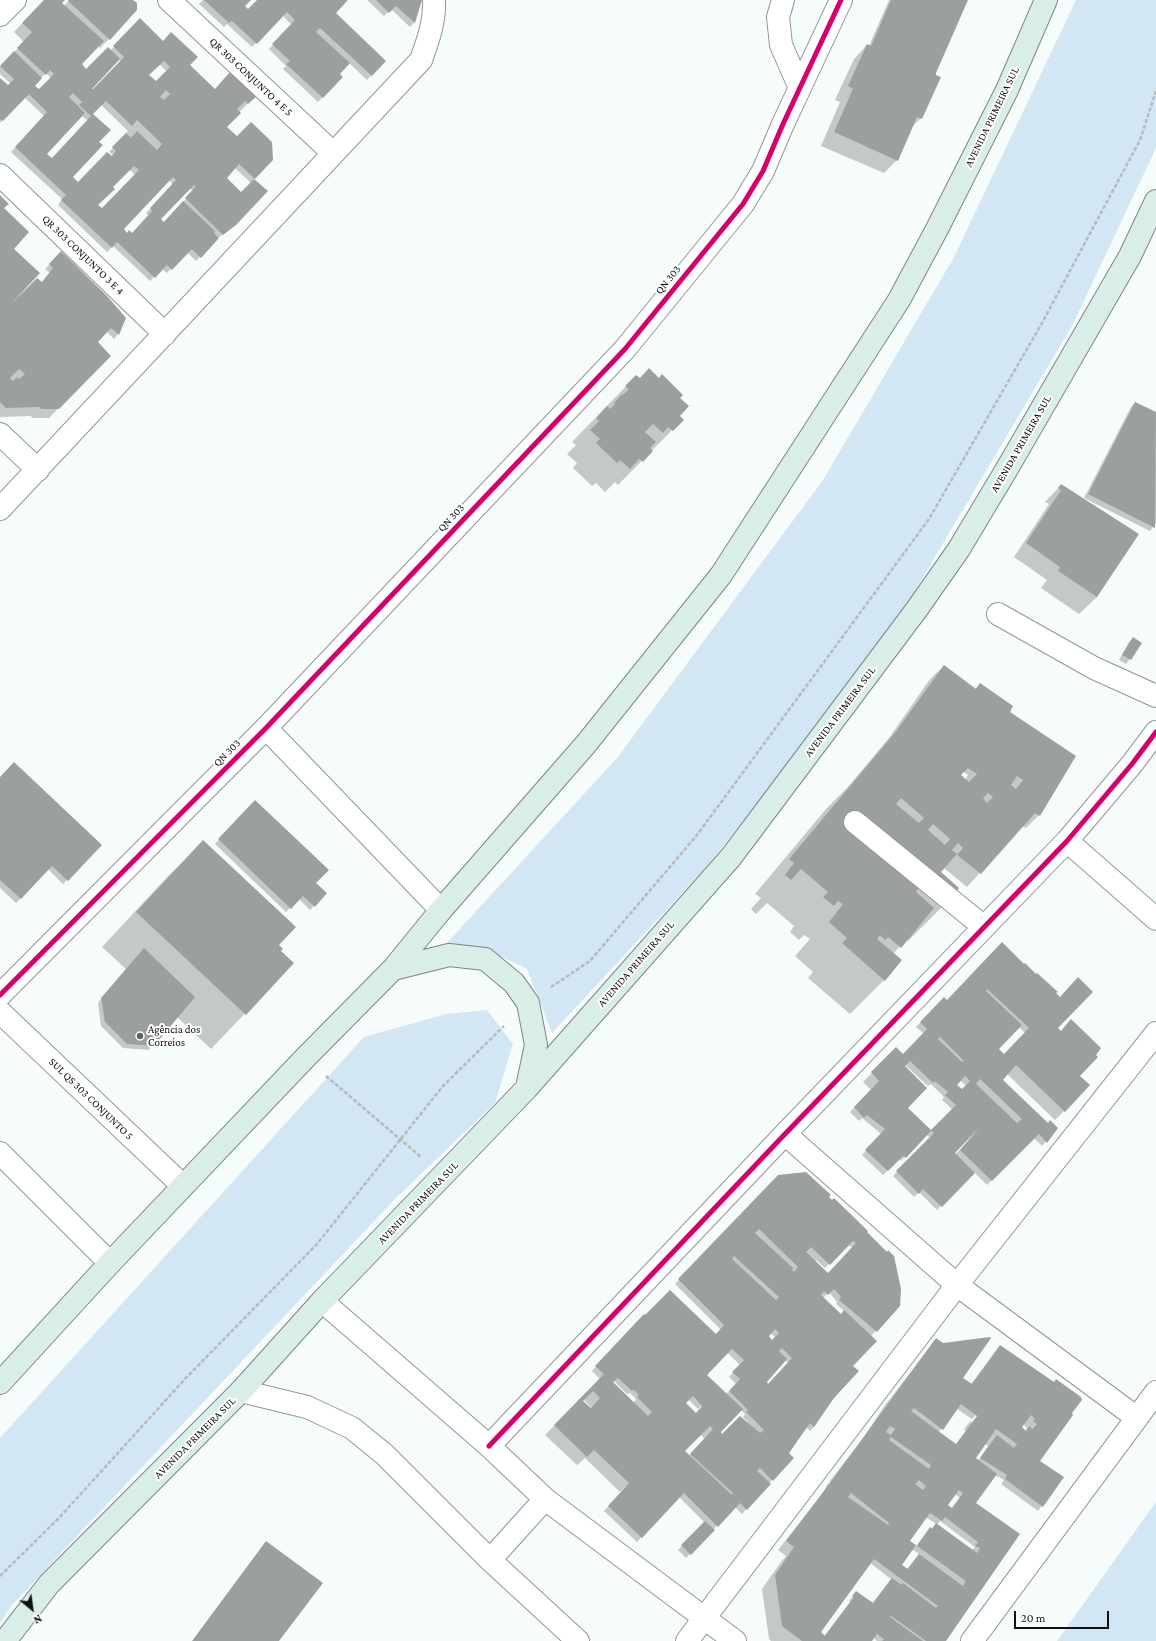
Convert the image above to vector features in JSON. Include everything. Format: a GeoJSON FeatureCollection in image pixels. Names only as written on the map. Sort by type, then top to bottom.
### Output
{"type":"FeatureCollection","features":[{"type":"Feature","properties":{"kind":"main road","name":"AVENIDA PRIMEIRA SUL"},"geometry":{"type":"LineString","coordinates":[[0,1382],[183,1186],[305,1058],[393,969],[442,910],[586,744],[721,575],[899,300],[937,229],[1007,90],[1046,0]]}},
{"type":"Feature","properties":{"kind":"main road","name":"AVENIDA PRIMEIRA SUL"},"geometry":{"type":"LineString","coordinates":[[5,1641],[49,1584],[241,1391],[322,1301],[527,1088],[731,857],[917,609],[959,549],[1130,256],[1156,200]]}},
{"type":"Feature","properties":{"kind":"main road"},"geometry":{"type":"LineString","coordinates":[[393,969],[449,955],[485,958],[514,984],[528,1003],[536,1045],[527,1088]]}},
{"type":"Feature","properties":{"kind":"street"},"geometry":{"type":"LineString","coordinates":[[0,15],[15,0]]}},
{"type":"Feature","properties":{"kind":"street","name":"QR 303 CONJUNTO 4 E 5"},"geometry":{"type":"LineString","coordinates":[[169,0],[333,153]]}},
{"type":"Feature","properties":{"kind":"street"},"geometry":{"type":"LineString","coordinates":[[0,509],[421,60],[435,15],[434,0]]}},
{"type":"Feature","properties":{"kind":"street"},"geometry":{"type":"LineString","coordinates":[[783,0],[778,17],[781,45],[800,88]]}},
{"type":"Feature","properties":{"kind":"street","name":"QN 303"},"geometry":{"type":"LineString","coordinates":[[0,996],[266,728],[625,349],[743,204],[763,171],[783,124],[841,0]]}},
{"type":"Feature","properties":{"kind":"street","name":"QR 303 CONJUNTO 3 E 4"},"geometry":{"type":"LineString","coordinates":[[0,175],[165,334]]}},
{"type":"Feature","properties":{"kind":"street"},"geometry":{"type":"LineString","coordinates":[[0,434],[38,470]]}},
{"type":"Feature","properties":{"kind":"street"},"geometry":{"type":"LineString","coordinates":[[998,614],[1094,668],[1156,696]]}},
{"type":"Feature","properties":{"kind":"street"},"geometry":{"type":"LineString","coordinates":[[266,728],[442,910]]}},
{"type":"Feature","properties":{"kind":"street"},"geometry":{"type":"LineString","coordinates":[[489,1446],[785,1134],[1067,841],[1132,764],[1156,732]]}},
{"type":"Feature","properties":{"kind":"street"},"geometry":{"type":"LineString","coordinates":[[855,822],[984,927]]}},
{"type":"Feature","properties":{"kind":"street"},"geometry":{"type":"LineString","coordinates":[[1067,841],[1156,919]]}},
{"type":"Feature","properties":{"kind":"street","name":"SUL QS 303 CONJUNTO 5"},"geometry":{"type":"LineString","coordinates":[[0,1012],[183,1186]]}},
{"type":"Feature","properties":{"kind":"street"},"geometry":{"type":"LineString","coordinates":[[687,1641],[957,1285],[1156,1033]]}},
{"type":"Feature","properties":{"kind":"street"},"geometry":{"type":"LineString","coordinates":[[785,1134],[957,1285],[1137,1418]]}},
{"type":"Feature","properties":{"kind":"street"},"geometry":{"type":"LineString","coordinates":[[0,1153],[110,1263]]}},
{"type":"Feature","properties":{"kind":"street"},"geometry":{"type":"LineString","coordinates":[[322,1301],[489,1446],[545,1499],[735,1641]]}},
{"type":"Feature","properties":{"kind":"street"},"geometry":{"type":"LineString","coordinates":[[241,1391],[307,1407],[352,1428],[384,1454],[490,1560],[578,1641]]}},
{"type":"Feature","properties":{"kind":"street"},"geometry":{"type":"LineString","coordinates":[[972,1641],[1156,1392]]}},
{"type":"Feature","properties":{"kind":"street"},"geometry":{"type":"LineString","coordinates":[[490,1560],[545,1499]]}},
{"type":"Feature","properties":{"kind":"path"},"geometry":{"type":"LineString","coordinates":[[0,1576],[59,1518],[184,1380],[317,1244],[443,1086],[528,1003],[590,962],[692,841],[929,519],[1042,323],[1140,140],[1156,91]]}},
{"type":"Feature","properties":{"kind":"path"},"geometry":{"type":"LineString","coordinates":[[305,1058],[443,1177]]}},
{"type":"Feature","properties":{"kind":"shaded area"},"geometry":{"type":"Polygon","coordinates":[[[1076,0],[1156,0],[1156,148],[1073,324],[887,638],[709,864],[552,1033],[527,969],[486,949],[433,958],[617,758],[823,480],[954,257],[1076,0]]]}},
{"type":"Feature","properties":{"kind":"shaded area"},"geometry":{"type":"Polygon","coordinates":[[[487,1010],[513,1044],[495,1103],[396,1198],[12,1605],[0,1623],[0,1438],[364,1037],[446,1014],[487,1010]]]}},
{"type":"Feature","properties":{"kind":"shaded area"},"geometry":{"type":"Polygon","coordinates":[[[1156,1502],[1156,1641],[1057,1641],[1156,1502]]]}},
{"type":"Feature","properties":{"kind":"building"},"geometry":{"type":"Polygon","coordinates":[[[44,0],[65,0],[62,3],[104,41],[82,64],[86,69],[108,47],[120,59],[92,89],[124,57],[113,46],[140,18],[163,41],[171,32],[198,57],[190,65],[215,89],[230,72],[256,97],[248,104],[245,101],[237,109],[241,113],[227,127],[237,136],[251,122],[272,142],[273,160],[255,179],[239,164],[227,178],[241,192],[254,179],[268,191],[236,225],[223,235],[185,198],[196,186],[194,185],[161,219],[164,222],[183,201],[215,231],[214,233],[219,238],[201,258],[192,249],[172,270],[167,265],[155,278],[117,242],[112,248],[61,200],[66,195],[15,147],[47,112],[29,94],[3,121],[0,119],[0,78],[8,85],[14,79],[0,66],[14,51],[42,78],[35,86],[39,89],[54,74],[50,70],[46,75],[17,48],[32,32],[22,23],[44,0]],[[164,61],[149,75],[156,81],[170,67],[164,61]],[[166,90],[160,97],[164,100],[170,94],[166,90]],[[73,93],[69,97],[85,113],[47,154],[52,158],[91,116],[79,105],[82,102],[73,93]],[[106,101],[93,114],[111,130],[99,142],[103,145],[73,177],[78,182],[107,152],[112,156],[116,151],[112,147],[126,133],[131,138],[137,131],[157,150],[162,144],[137,120],[132,126],[106,101]],[[134,166],[113,187],[115,189],[98,205],[102,208],[139,170],[134,166]],[[173,177],[124,229],[127,233],[129,230],[132,233],[152,211],[150,208],[176,180],[173,177]]]}},
{"type":"Feature","properties":{"kind":"building"},"geometry":{"type":"Polygon","coordinates":[[[133,0],[137,3],[137,10],[110,40],[68,1],[133,0]]]}},
{"type":"Feature","properties":{"kind":"building"},"geometry":{"type":"Polygon","coordinates":[[[204,0],[251,0],[245,6],[248,9],[257,0],[348,0],[336,13],[386,61],[372,76],[320,28],[316,32],[350,63],[340,74],[343,77],[323,98],[286,64],[290,61],[272,44],[295,20],[287,12],[257,44],[232,21],[229,23],[204,0]]]}},
{"type":"Feature","properties":{"kind":"building"},"geometry":{"type":"Polygon","coordinates":[[[376,0],[422,0],[415,23],[396,6],[389,13],[376,0]]]}},
{"type":"Feature","properties":{"kind":"building"},"geometry":{"type":"Polygon","coordinates":[[[891,0],[968,0],[936,73],[936,75],[941,77],[922,119],[917,117],[898,161],[834,132],[853,89],[848,86],[867,44],[871,46],[891,0]]]}},
{"type":"Feature","properties":{"kind":"building"},"geometry":{"type":"Polygon","coordinates":[[[0,195],[9,204],[4,208],[29,232],[14,249],[40,273],[11,304],[37,278],[42,282],[53,268],[49,264],[61,251],[107,296],[126,318],[119,335],[111,328],[98,342],[111,356],[59,409],[41,409],[40,407],[6,408],[0,402],[0,195]],[[19,369],[10,378],[13,381],[17,377],[19,379],[25,374],[19,369]]]}},
{"type":"Feature","properties":{"kind":"building"},"geometry":{"type":"Polygon","coordinates":[[[649,368],[659,378],[662,374],[683,395],[680,398],[689,406],[680,416],[684,420],[673,431],[668,427],[663,433],[653,424],[645,432],[656,442],[650,448],[653,451],[643,462],[639,459],[630,469],[620,460],[617,463],[596,443],[600,439],[590,430],[599,421],[596,418],[607,406],[610,409],[622,394],[623,395],[629,389],[625,386],[636,375],[640,378],[649,368]]]}},
{"type":"Feature","properties":{"kind":"building"},"geometry":{"type":"Polygon","coordinates":[[[1135,402],[1156,412],[1155,528],[1088,494],[1135,402]]]}},
{"type":"Feature","properties":{"kind":"building"},"geometry":{"type":"Polygon","coordinates":[[[1061,484],[1139,534],[1097,597],[1058,571],[1060,567],[1026,543],[1061,490],[1058,488],[1061,484]]]}},
{"type":"Feature","properties":{"kind":"building"},"geometry":{"type":"Polygon","coordinates":[[[1133,637],[1142,643],[1131,660],[1122,655],[1133,637]]]}},
{"type":"Feature","properties":{"kind":"building"},"geometry":{"type":"Polygon","coordinates":[[[944,665],[976,689],[980,683],[1013,706],[1010,712],[1076,756],[1040,816],[1035,813],[981,874],[957,855],[963,848],[958,843],[952,850],[957,854],[941,872],[959,888],[943,908],[919,888],[916,892],[934,908],[901,948],[888,937],[885,940],[880,935],[877,939],[902,960],[885,981],[842,943],[847,938],[829,922],[843,904],[838,901],[834,906],[823,897],[828,892],[801,869],[791,880],[785,875],[794,863],[789,859],[897,730],[944,665]],[[968,768],[961,775],[969,782],[977,774],[968,768]],[[1017,776],[1011,785],[1016,789],[1023,780],[1017,776]],[[988,793],[983,798],[987,803],[993,797],[988,793]],[[901,798],[896,804],[919,823],[924,818],[901,798]],[[933,824],[928,830],[945,845],[950,839],[933,824]]]}},
{"type":"Feature","properties":{"kind":"building"},"geometry":{"type":"Polygon","coordinates":[[[14,762],[102,845],[68,881],[52,866],[21,899],[0,880],[0,777],[14,762]]]}},
{"type":"Feature","properties":{"kind":"building"},"geometry":{"type":"Polygon","coordinates":[[[255,800],[329,870],[316,883],[327,893],[315,907],[303,896],[291,909],[218,839],[255,800]]]}},
{"type":"Feature","properties":{"kind":"building"},"geometry":{"type":"Polygon","coordinates":[[[203,840],[296,927],[279,945],[283,949],[281,951],[294,963],[246,1015],[136,912],[203,840]]]}},
{"type":"Feature","properties":{"kind":"building"},"geometry":{"type":"Polygon","coordinates":[[[1002,942],[1024,964],[1025,963],[1058,992],[1056,993],[1060,997],[1078,977],[1093,992],[1058,1028],[1061,1031],[1071,1019],[1101,1048],[1096,1055],[1098,1057],[1080,1076],[1090,1085],[1065,1112],[1016,1065],[1003,1080],[1048,1123],[1050,1120],[1058,1128],[1047,1143],[1039,1134],[992,1181],[960,1150],[979,1128],[955,1153],[975,1173],[942,1207],[923,1189],[919,1194],[896,1171],[934,1133],[931,1131],[906,1158],[903,1156],[888,1171],[865,1150],[885,1129],[867,1115],[864,1118],[854,1107],[879,1081],[871,1072],[896,1047],[903,1054],[927,1029],[920,1022],[944,997],[947,1000],[1002,942]],[[987,989],[986,991],[1022,1025],[999,1049],[1004,1054],[1029,1028],[987,989]],[[940,1037],[938,1039],[962,1062],[964,1061],[940,1037]],[[910,1061],[905,1066],[927,1088],[908,1108],[931,1130],[956,1105],[945,1095],[948,1092],[935,1081],[933,1083],[910,1061]],[[965,1076],[957,1085],[962,1089],[970,1081],[965,1076]],[[980,1079],[976,1084],[1017,1123],[1022,1119],[980,1079]]]}},
{"type":"Feature","properties":{"kind":"building"},"geometry":{"type":"Polygon","coordinates":[[[144,948],[195,997],[154,1046],[127,1044],[105,1022],[101,998],[144,948]]]}},
{"type":"Feature","properties":{"kind":"building"},"geometry":{"type":"Polygon","coordinates":[[[806,1172],[831,1195],[829,1197],[832,1200],[834,1198],[887,1252],[888,1250],[894,1256],[901,1289],[900,1306],[877,1332],[839,1300],[841,1297],[834,1289],[828,1295],[824,1291],[821,1295],[841,1314],[844,1310],[877,1341],[853,1366],[859,1371],[834,1398],[814,1427],[810,1423],[789,1453],[794,1458],[773,1481],[760,1468],[757,1471],[771,1484],[747,1510],[740,1503],[718,1527],[684,1493],[642,1538],[608,1506],[629,1483],[594,1450],[587,1457],[554,1425],[604,1374],[595,1366],[644,1314],[645,1315],[670,1290],[716,1334],[724,1325],[678,1279],[778,1175],[806,1172]],[[759,1229],[755,1233],[793,1268],[792,1270],[794,1272],[798,1267],[759,1229]],[[853,1241],[830,1265],[811,1247],[806,1252],[828,1273],[856,1243],[853,1241]],[[734,1256],[732,1259],[776,1300],[779,1297],[734,1256]],[[775,1329],[769,1336],[772,1340],[779,1333],[775,1329]],[[782,1348],[779,1351],[787,1359],[767,1382],[768,1384],[792,1358],[782,1348]],[[732,1349],[707,1375],[743,1409],[721,1432],[722,1434],[740,1416],[760,1433],[764,1430],[746,1412],[748,1410],[729,1391],[740,1379],[732,1372],[744,1360],[732,1349]],[[618,1378],[613,1382],[648,1416],[652,1412],[637,1397],[639,1395],[634,1390],[632,1391],[618,1378]],[[593,1391],[583,1401],[591,1408],[600,1398],[593,1391]],[[693,1396],[686,1403],[696,1413],[702,1406],[693,1396]],[[710,1426],[685,1451],[732,1495],[733,1493],[690,1454],[713,1429],[710,1426]]]}},
{"type":"Feature","properties":{"kind":"building"},"geometry":{"type":"Polygon","coordinates":[[[936,1338],[943,1343],[991,1338],[963,1378],[972,1384],[1000,1345],[1054,1382],[1056,1379],[1081,1397],[1082,1400],[1072,1413],[1073,1415],[1040,1461],[1064,1477],[1043,1507],[1005,1479],[1007,1475],[980,1458],[997,1435],[1014,1448],[1017,1444],[996,1429],[976,1458],[997,1474],[976,1503],[1020,1534],[946,1641],[926,1641],[891,1616],[890,1617],[923,1641],[882,1641],[884,1639],[877,1634],[872,1641],[802,1641],[782,1626],[775,1575],[794,1547],[786,1541],[936,1338]],[[961,1404],[943,1430],[914,1408],[911,1411],[956,1444],[977,1416],[961,1404]],[[1031,1415],[1022,1427],[1026,1431],[1029,1426],[1033,1429],[1037,1424],[1033,1421],[1035,1419],[1031,1415]],[[890,1426],[886,1432],[891,1435],[895,1429],[890,1426]],[[891,1437],[889,1440],[929,1469],[931,1465],[891,1437]],[[919,1480],[915,1484],[923,1490],[926,1486],[919,1480]],[[959,1490],[948,1505],[952,1508],[963,1493],[959,1490]],[[851,1493],[848,1497],[888,1525],[889,1523],[851,1493]],[[930,1513],[910,1541],[916,1545],[902,1565],[908,1569],[919,1554],[963,1586],[966,1581],[917,1546],[930,1527],[932,1529],[936,1523],[977,1553],[980,1548],[975,1546],[978,1542],[945,1517],[942,1521],[930,1513]],[[874,1559],[821,1632],[825,1636],[854,1597],[852,1596],[856,1591],[873,1603],[892,1578],[902,1585],[903,1583],[936,1608],[938,1606],[874,1559]]]}},
{"type":"Feature","properties":{"kind":"building"},"geometry":{"type":"Polygon","coordinates":[[[705,1521],[715,1530],[691,1555],[681,1545],[705,1521]]]}},
{"type":"Feature","properties":{"kind":"building"},"geometry":{"type":"Polygon","coordinates":[[[266,1541],[323,1583],[279,1641],[192,1641],[266,1541]]]}},
{"type":"Feature","properties":{"kind":"cycle path"},"geometry":{"type":"LineString","coordinates":[[0,995],[266,728],[625,349],[743,204],[763,171],[783,124],[841,0]]}},
{"type":"Feature","properties":{"kind":"cycle path"},"geometry":{"type":"LineString","coordinates":[[489,1446],[785,1134],[1067,841],[1132,764],[1156,732]]}},
{"type":"Feature","properties":{"kind":"place","name":"Agência dos Correios"},"geometry":{"type":"Point","coordinates":[140,1036]}}]}
